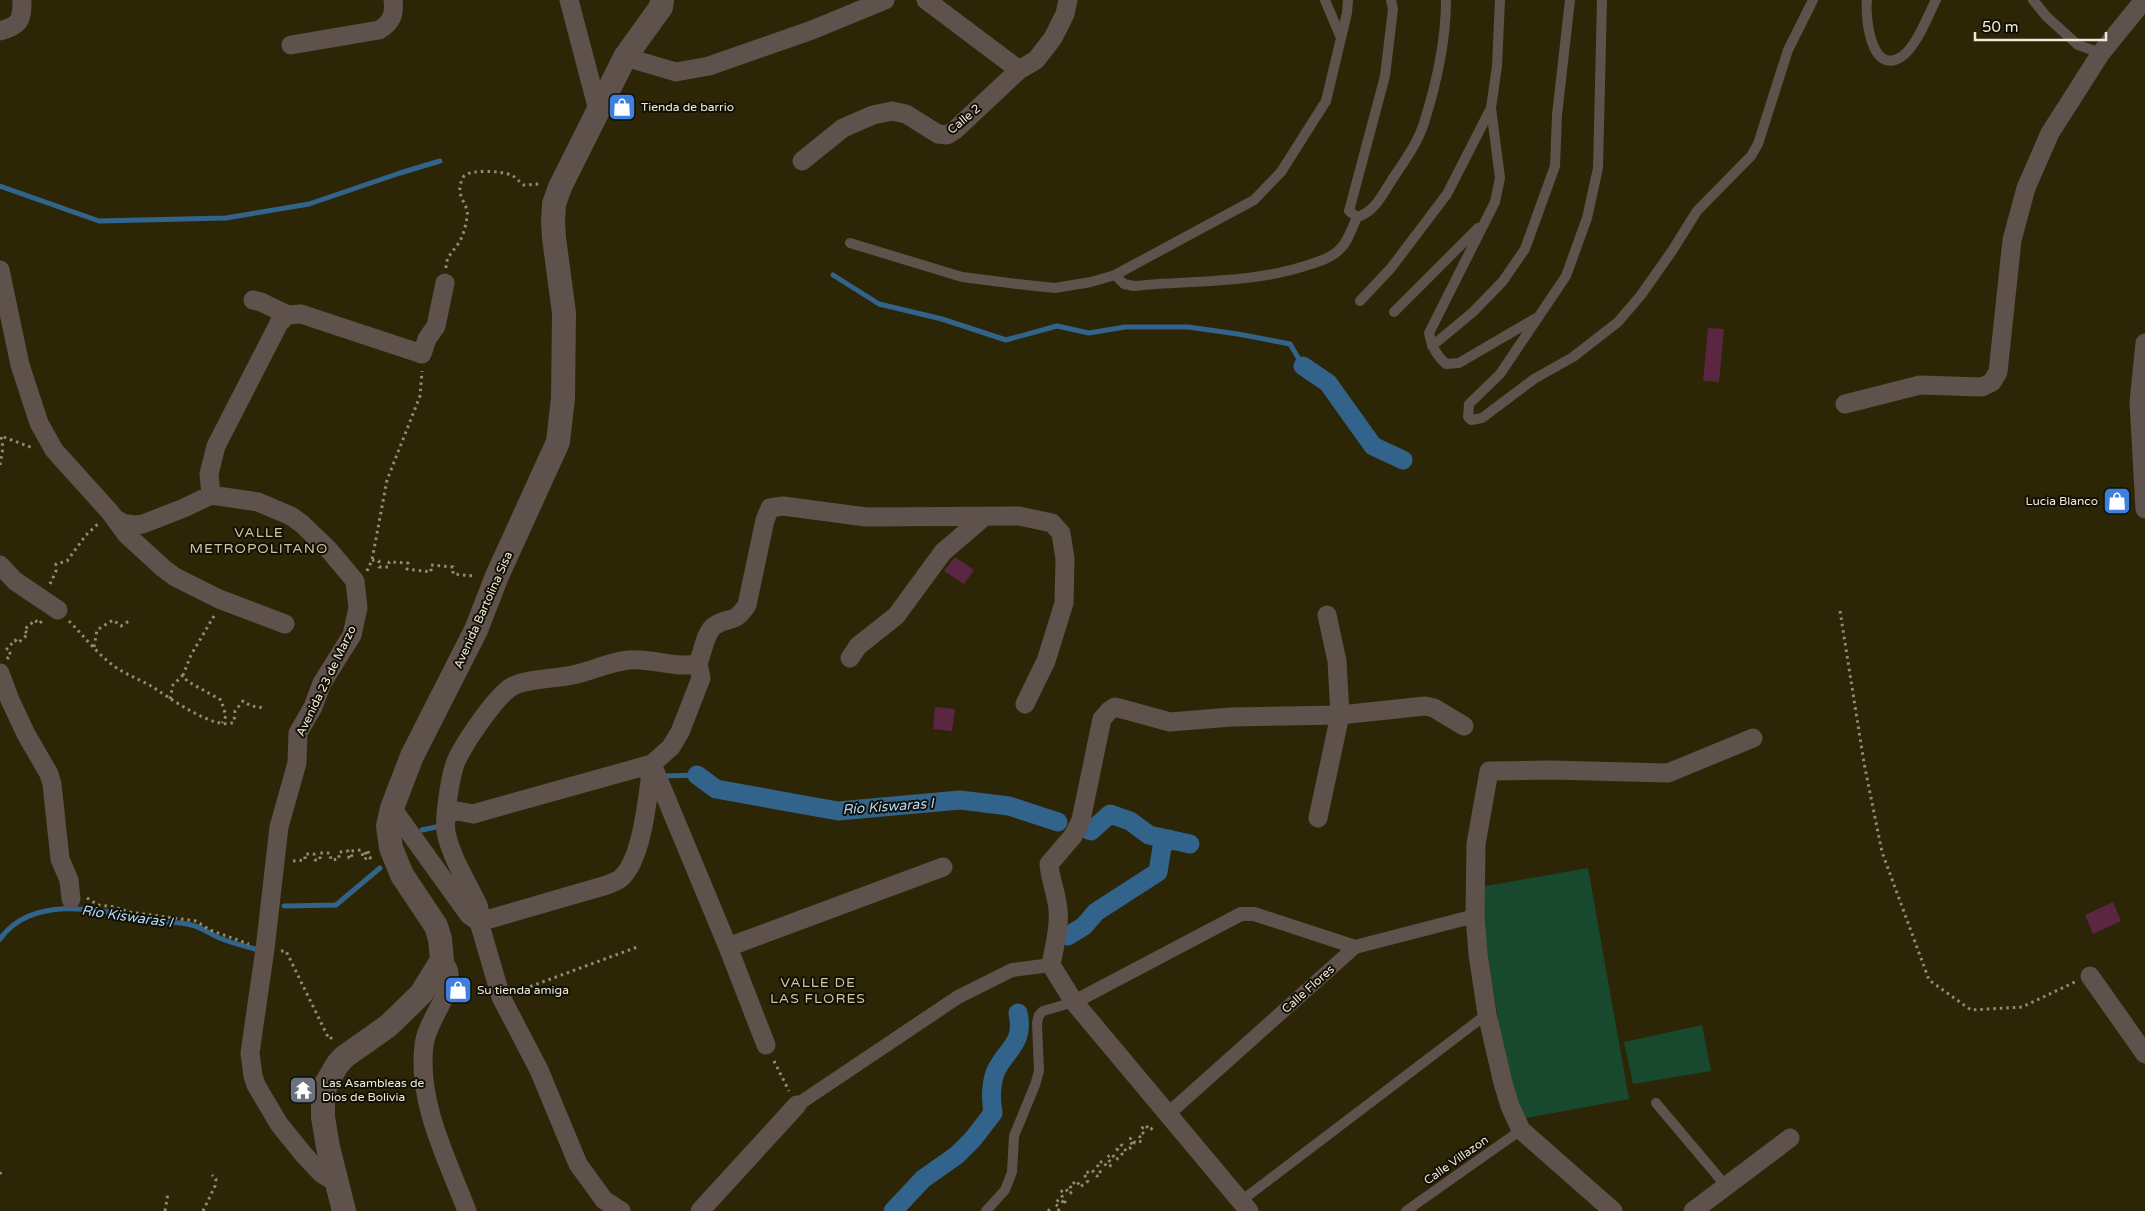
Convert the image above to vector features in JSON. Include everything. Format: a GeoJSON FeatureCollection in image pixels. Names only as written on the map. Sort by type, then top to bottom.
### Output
{"type":"FeatureCollection","features":[{"type":"Feature","properties":{"kind":"street"},"geometry":{"type":"LineString","coordinates":[[0,31],[14,27],[19,22],[22,13],[22,0]]}},
{"type":"Feature","properties":{"kind":"street"},"geometry":{"type":"LineString","coordinates":[[291,45],[379,30],[388,25],[395,12],[394,0]]}},
{"type":"Feature","properties":{"kind":"street"},"geometry":{"type":"LineString","coordinates":[[569,0],[598,110]]}},
{"type":"Feature","properties":{"kind":"street","name":"Avenida Bartolina Sisa"},"geometry":{"type":"LineString","coordinates":[[442,960],[440,939],[436,926],[402,875],[391,848],[388,826],[392,808],[412,756],[476,630],[497,576],[558,442],[563,398],[564,313],[554,238],[554,204],[560,187],[625,56],[661,7],[662,0]]}},
{"type":"Feature","properties":{"kind":"street"},"geometry":{"type":"LineString","coordinates":[[625,56],[676,72],[709,66],[812,30],[885,0]]}},
{"type":"Feature","properties":{"kind":"street"},"geometry":{"type":"LineString","coordinates":[[926,0],[1019,70],[1036,60],[1053,38],[1065,14],[1068,0]]}},
{"type":"Feature","properties":{"kind":"street"},"geometry":{"type":"LineString","coordinates":[[1844,404],[1920,385],[1982,387],[1992,382],[1998,372],[2012,240],[2026,188],[2050,134],[2102,54],[2144,0]]}},
{"type":"Feature","properties":{"kind":"street","name":"Calle 2"},"geometry":{"type":"LineString","coordinates":[[802,162],[843,128],[873,115],[892,111],[906,114],[938,134],[947,135],[955,130],[1019,70]]}},
{"type":"Feature","properties":{"kind":"street"},"geometry":{"type":"LineString","coordinates":[[0,270],[20,365],[40,423],[54,450],[112,515],[126,535],[163,568],[196,588],[224,601],[285,624]]}},
{"type":"Feature","properties":{"kind":"street"},"geometry":{"type":"LineString","coordinates":[[253,300],[262,302],[288,315],[301,314],[422,354],[427,339],[436,326],[445,283]]}},
{"type":"Feature","properties":{"kind":"street"},"geometry":{"type":"LineString","coordinates":[[211,494],[209,474],[216,446],[279,323],[288,315]]}},
{"type":"Feature","properties":{"kind":"street"},"geometry":{"type":"LineString","coordinates":[[2145,342],[2139,402],[2145,509]]}},
{"type":"Feature","properties":{"kind":"street"},"geometry":{"type":"LineString","coordinates":[[112,515],[124,523],[143,524],[184,508],[211,494],[258,502],[291,516],[302,524],[329,550],[355,581]]}},
{"type":"Feature","properties":{"kind":"street"},"geometry":{"type":"LineString","coordinates":[[447,809],[473,814],[652,764],[671,747],[680,732],[701,678],[698,663],[708,636],[714,626],[739,617],[747,605],[765,520],[770,508],[783,506],[866,517],[1018,516],[1052,524],[1060,533],[1065,558],[1064,603],[1046,661],[1025,704]]}},
{"type":"Feature","properties":{"kind":"street"},"geometry":{"type":"LineString","coordinates":[[850,658],[858,646],[896,616],[943,552],[985,516]]}},
{"type":"Feature","properties":{"kind":"street"},"geometry":{"type":"LineString","coordinates":[[0,565],[50,610]]}},
{"type":"Feature","properties":{"kind":"street","name":"Avenida 23 de Marzo"},"geometry":{"type":"LineString","coordinates":[[336,1182],[322,1174],[279,1124],[256,1085],[250,1052],[265,949],[279,827],[297,763],[298,733],[313,707],[322,684],[352,635],[358,608],[355,581]]}},
{"type":"Feature","properties":{"kind":"street"},"geometry":{"type":"LineString","coordinates":[[1318,818],[1340,715],[1337,660],[1327,616]]}},
{"type":"Feature","properties":{"kind":"street"},"geometry":{"type":"LineString","coordinates":[[621,1211],[604,1200],[578,1164],[540,1070],[501,997],[479,922],[480,913],[478,905],[449,843],[446,830],[447,809],[455,765],[465,746],[503,694],[514,686],[576,674],[627,660],[645,659],[690,666],[698,663]]}},
{"type":"Feature","properties":{"kind":"street"},"geometry":{"type":"LineString","coordinates":[[2,668],[26,734],[49,774],[52,784],[60,859],[69,880],[71,899]]}},
{"type":"Feature","properties":{"kind":"street"},"geometry":{"type":"LineString","coordinates":[[1245,1206],[1074,1002],[1051,965],[1057,931],[1058,910],[1049,876],[1049,864],[1073,836],[1081,820],[1102,719],[1108,711],[1116,707],[1170,722],[1231,717],[1340,715],[1425,706],[1434,708],[1464,726]]}},
{"type":"Feature","properties":{"kind":"street"},"geometry":{"type":"LineString","coordinates":[[1612,1211],[1521,1130],[1508,1098],[1487,1014],[1478,954],[1476,844],[1489,771],[1550,770],[1668,773],[1752,738]]}},
{"type":"Feature","properties":{"kind":"street"},"geometry":{"type":"LineString","coordinates":[[479,922],[607,885],[620,879],[629,868],[641,836],[652,764]]}},
{"type":"Feature","properties":{"kind":"street"},"geometry":{"type":"LineString","coordinates":[[652,764],[728,947],[766,1045]]}},
{"type":"Feature","properties":{"kind":"street"},"geometry":{"type":"LineString","coordinates":[[392,808],[469,915],[479,922]]}},
{"type":"Feature","properties":{"kind":"street"},"geometry":{"type":"LineString","coordinates":[[728,947],[944,867]]}},
{"type":"Feature","properties":{"kind":"street"},"geometry":{"type":"LineString","coordinates":[[1074,1002],[1241,914],[1254,914],[1355,947]]}},
{"type":"Feature","properties":{"kind":"street","name":"Calle Flores"},"geometry":{"type":"LineString","coordinates":[[1165,1112],[1355,947],[1476,916]]}},
{"type":"Feature","properties":{"kind":"street"},"geometry":{"type":"LineString","coordinates":[[344,1211],[328,1147],[322,1107],[326,1084],[344,1057],[388,1026],[421,994],[442,960],[449,971],[449,982],[427,1031],[424,1044],[423,1067],[426,1093],[438,1136],[467,1211]]}},
{"type":"Feature","properties":{"kind":"street"},"geometry":{"type":"LineString","coordinates":[[700,1211],[796,1105],[958,997],[1012,970],[1051,965]]}},
{"type":"Feature","properties":{"kind":"street"},"geometry":{"type":"LineString","coordinates":[[2090,976],[2145,1054]]}},
{"type":"Feature","properties":{"kind":"street"},"geometry":{"type":"LineString","coordinates":[[1693,1211],[1790,1138]]}},
{"type":"Feature","properties":{"kind":"lane"},"geometry":{"type":"LineString","coordinates":[[1325,0],[1342,38]]}},
{"type":"Feature","properties":{"kind":"lane"},"geometry":{"type":"LineString","coordinates":[[850,243],[962,277],[1017,284],[1055,288],[1092,282],[1114,275],[1254,200],[1282,172],[1326,101],[1342,38],[1348,0]]}},
{"type":"Feature","properties":{"kind":"lane"},"geometry":{"type":"LineString","coordinates":[[1357,217],[1349,211],[1385,76],[1393,9],[1391,0]]}},
{"type":"Feature","properties":{"kind":"lane"},"geometry":{"type":"LineString","coordinates":[[1357,217],[1367,214],[1375,205],[1411,152],[1424,124],[1439,64],[1446,0]]}},
{"type":"Feature","properties":{"kind":"lane"},"geometry":{"type":"LineString","coordinates":[[1500,0],[1497,66],[1491,108],[1500,178],[1496,202],[1429,334],[1437,356],[1446,364],[1459,363],[1539,317]]}},
{"type":"Feature","properties":{"kind":"lane"},"geometry":{"type":"LineString","coordinates":[[1432,346],[1473,312],[1503,281],[1525,249],[1555,166],[1557,115],[1570,0]]}},
{"type":"Feature","properties":{"kind":"lane"},"geometry":{"type":"LineString","coordinates":[[1602,0],[1598,168],[1587,218],[1566,276],[1500,374],[1469,404],[1468,417],[1471,420],[1482,418],[1534,380],[1573,357],[1618,322],[1640,295],[1698,211],[1751,156],[1758,144],[1788,50],[1813,0]]}},
{"type":"Feature","properties":{"kind":"lane"},"geometry":{"type":"LineString","coordinates":[[1867,0],[1870,38],[1876,51],[1882,58],[1888,60],[1901,58],[1910,48],[1936,0]]}},
{"type":"Feature","properties":{"kind":"lane"},"geometry":{"type":"LineString","coordinates":[[2034,0],[2047,17],[2078,45],[2102,54]]}},
{"type":"Feature","properties":{"kind":"lane"},"geometry":{"type":"LineString","coordinates":[[1360,301],[1402,254],[1446,194],[1491,108]]}},
{"type":"Feature","properties":{"kind":"lane"},"geometry":{"type":"LineString","coordinates":[[1114,275],[1124,284],[1134,286],[1241,280],[1288,272],[1321,261],[1338,251],[1348,238],[1357,217]]}},
{"type":"Feature","properties":{"kind":"lane"},"geometry":{"type":"LineString","coordinates":[[1394,312],[1485,222]]}},
{"type":"Feature","properties":{"kind":"lane"},"geometry":{"type":"LineString","coordinates":[[986,1211],[1005,1190],[1012,1172],[1014,1136],[1036,1085],[1039,1071],[1037,1023],[1039,1015],[1043,1011],[1074,1002]]}},
{"type":"Feature","properties":{"kind":"lane"},"geometry":{"type":"LineString","coordinates":[[1245,1206],[1487,1014]]}},
{"type":"Feature","properties":{"kind":"lane"},"geometry":{"type":"LineString","coordinates":[[1656,1103],[1726,1186]]}},
{"type":"Feature","properties":{"kind":"lane","name":"Calle Villazon"},"geometry":{"type":"LineString","coordinates":[[1406,1211],[1521,1130]]}},
{"type":"Feature","properties":{"kind":"path"},"geometry":{"type":"LineString","coordinates":[[445,283],[446,260],[460,241],[468,215],[460,194],[460,187],[464,176],[473,172],[500,172],[513,176],[524,185],[544,185]]}},
{"type":"Feature","properties":{"kind":"path"},"geometry":{"type":"LineString","coordinates":[[355,581],[365,574],[372,560],[387,480],[420,396],[422,354]]}},
{"type":"Feature","properties":{"kind":"path"},"geometry":{"type":"LineString","coordinates":[[0,464],[3,448],[1,436],[32,447],[43,456],[54,450]]}},
{"type":"Feature","properties":{"kind":"path"},"geometry":{"type":"LineString","coordinates":[[2,668],[10,654],[6,650],[15,640],[18,643],[28,634],[24,630],[36,620],[39,624],[50,610],[50,584],[56,571],[56,564],[67,561],[86,535],[112,515]]}},
{"type":"Feature","properties":{"kind":"path"},"geometry":{"type":"LineString","coordinates":[[372,560],[379,561],[379,567],[389,567],[389,562],[408,563],[407,569],[431,572],[430,566],[453,567],[453,574],[475,576],[475,570],[479,571],[478,579]]}},
{"type":"Feature","properties":{"kind":"path"},"geometry":{"type":"LineString","coordinates":[[170,699],[173,685],[183,675],[185,666],[204,630],[224,601]]}},
{"type":"Feature","properties":{"kind":"path"},"geometry":{"type":"LineString","coordinates":[[50,610],[122,672],[149,685],[195,713],[228,725],[234,722],[235,712],[242,702],[264,708]]}},
{"type":"Feature","properties":{"kind":"path"},"geometry":{"type":"LineString","coordinates":[[1840,611],[1864,763],[1882,852],[1929,980],[1971,1010],[2022,1007],[2090,976]]}},
{"type":"Feature","properties":{"kind":"path"},"geometry":{"type":"LineString","coordinates":[[94,647],[97,630],[113,620],[121,626],[129,621]]}},
{"type":"Feature","properties":{"kind":"path"},"geometry":{"type":"LineString","coordinates":[[183,675],[187,681],[221,700],[226,713],[225,719],[221,723]]}},
{"type":"Feature","properties":{"kind":"path"},"geometry":{"type":"LineString","coordinates":[[292,856],[293,862],[305,860],[305,854],[314,854],[315,860],[320,860],[320,853],[330,853],[331,860],[339,859],[339,852],[348,851],[349,858],[352,858],[351,851],[361,850],[364,859],[367,858],[365,851],[368,850],[370,858],[373,857],[372,850],[374,850]]}},
{"type":"Feature","properties":{"kind":"path"},"geometry":{"type":"LineString","coordinates":[[71,899],[88,898],[98,905],[115,906],[129,912],[196,921],[210,930],[252,944]]}},
{"type":"Feature","properties":{"kind":"path"},"geometry":{"type":"LineString","coordinates":[[501,997],[640,946]]}},
{"type":"Feature","properties":{"kind":"path"},"geometry":{"type":"LineString","coordinates":[[273,952],[286,951],[329,1039],[331,1038],[334,1043]]}},
{"type":"Feature","properties":{"kind":"path"},"geometry":{"type":"LineString","coordinates":[[766,1045],[796,1105]]}},
{"type":"Feature","properties":{"kind":"path"},"geometry":{"type":"LineString","coordinates":[[1058,1211],[1060,1208],[1055,1204],[1059,1199],[1066,1204],[1060,1192],[1066,1189],[1069,1194],[1072,1192],[1070,1185],[1077,1181],[1080,1186],[1088,1181],[1084,1174],[1092,1170],[1097,1176],[1102,1174],[1096,1164],[1103,1161],[1107,1167],[1112,1165],[1108,1157],[1112,1154],[1116,1160],[1122,1154],[1117,1149],[1122,1145],[1126,1151],[1133,1146],[1129,1139],[1132,1138],[1135,1143],[1142,1141],[1139,1136],[1143,1133],[1141,1129],[1146,1125],[1149,1130],[1157,1126],[1165,1112]]}},
{"type":"Feature","properties":{"kind":"path"},"geometry":{"type":"LineString","coordinates":[[0,1172],[2,1178]]}},
{"type":"Feature","properties":{"kind":"path"},"geometry":{"type":"LineString","coordinates":[[203,1211],[215,1186],[216,1179],[212,1175]]}},
{"type":"Feature","properties":{"kind":"path"},"geometry":{"type":"LineString","coordinates":[[165,1211],[168,1194]]}},
{"type":"Feature","properties":{"kind":"path"},"geometry":{"type":"LineString","coordinates":[[1048,1211],[1050,1209],[1053,1211]]}},
{"type":"Feature","properties":{"kind":"green space"},"geometry":{"type":"Polygon","coordinates":[[[1588,868],[1629,1099],[1516,1120],[1475,888],[1588,868]]]}},
{"type":"Feature","properties":{"kind":"green space"},"geometry":{"type":"Polygon","coordinates":[[[1702,1025],[1711,1071],[1633,1084],[1624,1042],[1702,1025]]]}},
{"type":"Feature","properties":{"kind":"building"},"geometry":{"type":"Polygon","coordinates":[[[1708,328],[1724,329],[1719,382],[1703,381],[1708,328]]]}},
{"type":"Feature","properties":{"kind":"building"},"geometry":{"type":"Polygon","coordinates":[[[955,557],[974,570],[964,584],[944,571],[955,557]]]}},
{"type":"Feature","properties":{"kind":"building"},"geometry":{"type":"Polygon","coordinates":[[[935,707],[955,709],[952,731],[933,729],[935,707]]]}},
{"type":"Feature","properties":{"kind":"building"},"geometry":{"type":"Polygon","coordinates":[[[2113,902],[2121,921],[2093,934],[2085,915],[2113,902]]]}},
{"type":"Feature","properties":{"kind":"waterway"},"geometry":{"type":"LineString","coordinates":[[0,186],[99,221],[226,218],[309,204],[440,161]]}},
{"type":"Feature","properties":{"kind":"waterway"},"geometry":{"type":"LineString","coordinates":[[833,275],[879,304],[942,319],[1006,340],[1057,326],[1089,333],[1125,327],[1188,327],[1290,344],[1303,366]]}},
{"type":"Feature","properties":{"kind":"waterway"},"geometry":{"type":"LineString","coordinates":[[1303,366],[1328,383],[1373,446],[1403,460]]}},
{"type":"Feature","properties":{"kind":"waterway","name":"Río Kiswaras I"},"geometry":{"type":"LineString","coordinates":[[665,776],[697,775]]}},
{"type":"Feature","properties":{"kind":"waterway","name":"Río Kiswaras I"},"geometry":{"type":"LineString","coordinates":[[697,775],[716,789],[838,811],[960,800],[1009,806],[1058,822]]}},
{"type":"Feature","properties":{"kind":"waterway"},"geometry":{"type":"LineString","coordinates":[[1086,829],[1091,831],[1110,814],[1130,821],[1149,835],[1190,844]]}},
{"type":"Feature","properties":{"kind":"waterway","name":"Río Kiswaras I"},"geometry":{"type":"LineString","coordinates":[[422,830],[436,827]]}},
{"type":"Feature","properties":{"kind":"waterway"},"geometry":{"type":"LineString","coordinates":[[1068,936],[1084,926],[1096,912],[1158,872],[1162,847],[1169,839]]}},
{"type":"Feature","properties":{"kind":"waterway","name":"Río Kiswaras I"},"geometry":{"type":"LineString","coordinates":[[284,906],[336,905],[380,868]]}},
{"type":"Feature","properties":{"kind":"waterway","name":"Río Kiswaras I"},"geometry":{"type":"LineString","coordinates":[[0,939],[15,924],[33,914],[53,910],[75,909],[120,914],[160,922],[187,924],[199,927],[230,942],[255,949],[258,948]]}},
{"type":"Feature","properties":{"kind":"waterway"},"geometry":{"type":"LineString","coordinates":[[893,1211],[923,1179],[957,1155],[973,1139],[993,1113],[992,1093],[995,1073],[1016,1040],[1019,1032],[1018,1013]]}},
{"type":"Feature","properties":{"kind":"place","name":"Tienda de barrio"},"geometry":{"type":"Point","coordinates":[622,107]}},
{"type":"Feature","properties":{"kind":"place","name":"Lucia Blanco"},"geometry":{"type":"Point","coordinates":[2117,501]}},
{"type":"Feature","properties":{"kind":"place","name":"Su tienda amiga"},"geometry":{"type":"Point","coordinates":[458,990]}},
{"type":"Feature","properties":{"kind":"place","name":"Las Asambleas de Dios de Bolivia"},"geometry":{"type":"Point","coordinates":[303,1090]}},
{"type":"Feature","properties":{"kind":"district","name":"VALLE METROPOLITANO"},"geometry":{"type":"Point","coordinates":[259,540]}},
{"type":"Feature","properties":{"kind":"district","name":"VALLE DE LAS FLORES"},"geometry":{"type":"Point","coordinates":[818,990]}}]}
